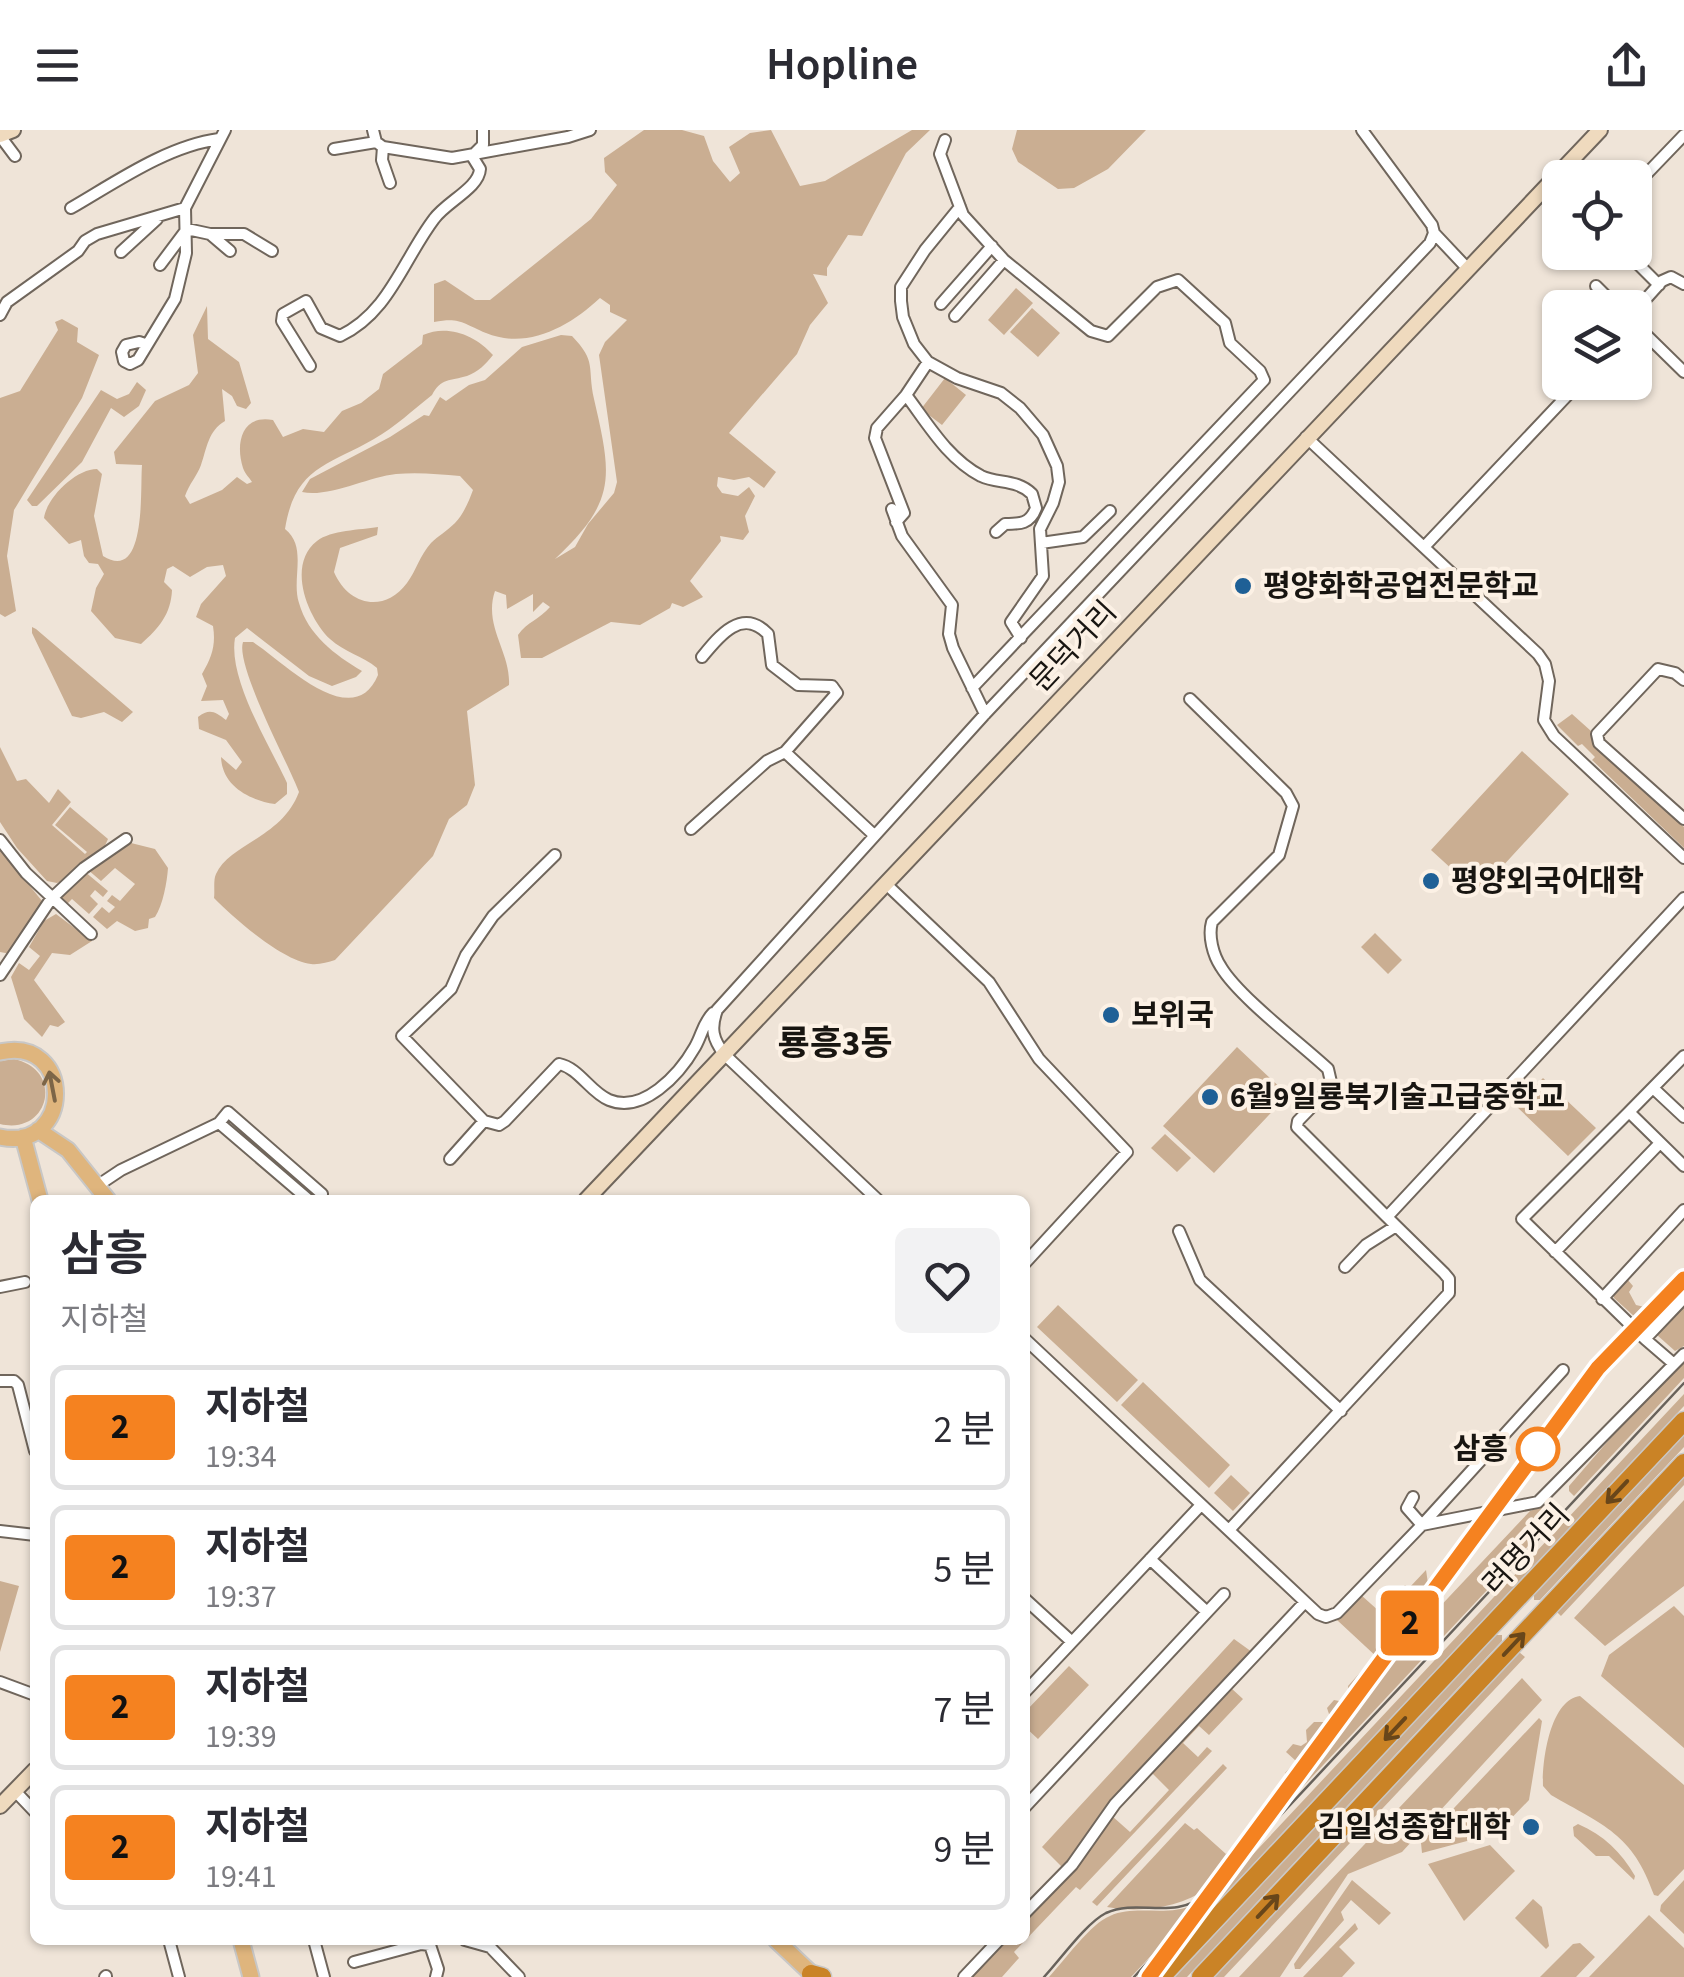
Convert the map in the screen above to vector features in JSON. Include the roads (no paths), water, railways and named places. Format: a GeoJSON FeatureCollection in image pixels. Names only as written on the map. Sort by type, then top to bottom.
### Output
{"type":"FeatureCollection","features":[{"type":"Feature","properties":{"kind":"highway","name":"려명거리"},"geometry":{"type":"LineString","coordinates":[[1161,1977],[1684,1421]]}},
{"type":"Feature","properties":{"kind":"highway","name":"려명거리"},"geometry":{"type":"LineString","coordinates":[[1201,1977],[1684,1463]]}},
{"type":"Feature","properties":{"kind":"main road"},"geometry":{"type":"LineString","coordinates":[[0,136],[13,130]]}},
{"type":"Feature","properties":{"kind":"main road","name":"문덕거리"},"geometry":{"type":"LineString","coordinates":[[591,1195],[1600,130]]}},
{"type":"Feature","properties":{"kind":"main road"},"geometry":{"type":"LineString","coordinates":[[2,1045],[34,1055],[54,1077],[55,1106],[30,1134]]}},
{"type":"Feature","properties":{"kind":"main road"},"geometry":{"type":"LineString","coordinates":[[30,1134],[39,1195]]}},
{"type":"Feature","properties":{"kind":"main road"},"geometry":{"type":"LineString","coordinates":[[0,1137],[30,1134],[68,1150],[104,1195]]}},
{"type":"Feature","properties":{"kind":"main road"},"geometry":{"type":"LineString","coordinates":[[0,1806],[30,1775]]}},
{"type":"Feature","properties":{"kind":"main road"},"geometry":{"type":"LineString","coordinates":[[241,1945],[250,1977]]}},
{"type":"Feature","properties":{"kind":"main road"},"geometry":{"type":"LineString","coordinates":[[781,1945],[815,1976]]}},
{"type":"Feature","properties":{"kind":"street"},"geometry":{"type":"LineString","coordinates":[[472,156],[483,145],[483,130]]}},
{"type":"Feature","properties":{"kind":"street"},"geometry":{"type":"LineString","coordinates":[[334,149],[378,140],[452,158],[590,130]]}},
{"type":"Feature","properties":{"kind":"street"},"geometry":{"type":"LineString","coordinates":[[1362,130],[1434,233],[1467,268]]}},
{"type":"Feature","properties":{"kind":"street"},"geometry":{"type":"LineString","coordinates":[[145,344],[175,299],[186,253],[185,208],[222,134]]}},
{"type":"Feature","properties":{"kind":"street"},"geometry":{"type":"LineString","coordinates":[[71,208],[129,175],[222,134]]}},
{"type":"Feature","properties":{"kind":"street"},"geometry":{"type":"LineString","coordinates":[[0,136],[14,156]]}},
{"type":"Feature","properties":{"kind":"street"},"geometry":{"type":"LineString","coordinates":[[1652,169],[1684,136]]}},
{"type":"Feature","properties":{"kind":"street"},"geometry":{"type":"LineString","coordinates":[[378,140],[390,183]]}},
{"type":"Feature","properties":{"kind":"street"},"geometry":{"type":"LineString","coordinates":[[944,140],[940,154],[963,215],[1004,260],[1090,331],[1108,336],[1157,287],[1178,280],[1225,323],[1230,343],[1260,371],[1264,380],[972,688]]}},
{"type":"Feature","properties":{"kind":"street"},"geometry":{"type":"LineString","coordinates":[[310,366],[282,321],[282,314],[306,302],[322,328],[331,334],[340,336],[352,330],[388,296],[444,206],[478,180],[480,168],[472,156]]}},
{"type":"Feature","properties":{"kind":"street"},"geometry":{"type":"LineString","coordinates":[[960,207],[901,287],[903,318],[914,344],[928,362],[957,378],[1001,393],[1020,408],[1043,435],[1057,466],[1059,482],[1054,503],[1041,522],[1042,579],[1012,622],[1021,638]]}},
{"type":"Feature","properties":{"kind":"street"},"geometry":{"type":"LineString","coordinates":[[6,315],[7,302],[67,266],[85,241],[185,208]]}},
{"type":"Feature","properties":{"kind":"street"},"geometry":{"type":"LineString","coordinates":[[120,252],[161,215]]}},
{"type":"Feature","properties":{"kind":"street"},"geometry":{"type":"LineString","coordinates":[[187,229],[244,234],[272,250]]}},
{"type":"Feature","properties":{"kind":"street"},"geometry":{"type":"LineString","coordinates":[[160,265],[187,229]]}},
{"type":"Feature","properties":{"kind":"street"},"geometry":{"type":"LineString","coordinates":[[555,855],[494,916],[466,955],[451,990],[402,1036],[484,1121],[499,1125],[559,1064],[569,1067],[614,1102],[625,1104],[649,1097],[694,1050],[704,1022],[984,714],[1416,259],[1434,233]]}},
{"type":"Feature","properties":{"kind":"street"},"geometry":{"type":"LineString","coordinates":[[210,234],[230,251]]}},
{"type":"Feature","properties":{"kind":"street"},"geometry":{"type":"LineString","coordinates":[[941,304],[992,246]]}},
{"type":"Feature","properties":{"kind":"street"},"geometry":{"type":"LineString","coordinates":[[954,316],[1004,260]]}},
{"type":"Feature","properties":{"kind":"street"},"geometry":{"type":"LineString","coordinates":[[1644,270],[1659,285]]}},
{"type":"Feature","properties":{"kind":"street"},"geometry":{"type":"LineString","coordinates":[[1652,293],[1672,277],[1684,284]]}},
{"type":"Feature","properties":{"kind":"street"},"geometry":{"type":"LineString","coordinates":[[1596,286],[1600,290]]}},
{"type":"Feature","properties":{"kind":"street"},"geometry":{"type":"LineString","coordinates":[[1652,341],[1684,372]]}},
{"type":"Feature","properties":{"kind":"street"},"geometry":{"type":"LineString","coordinates":[[896,522],[904,508],[896,498],[874,438],[876,428],[906,395],[928,362]]}},
{"type":"Feature","properties":{"kind":"street"},"geometry":{"type":"LineString","coordinates":[[906,395],[946,449],[982,477],[1014,482],[1032,494],[1036,508],[1028,520],[1005,524],[996,532]]}},
{"type":"Feature","properties":{"kind":"street"},"geometry":{"type":"LineString","coordinates":[[1424,546],[1563,400]]}},
{"type":"Feature","properties":{"kind":"street"},"geometry":{"type":"LineString","coordinates":[[1306,437],[1538,654],[1549,681],[1544,720],[1554,736],[1684,858]]}},
{"type":"Feature","properties":{"kind":"street"},"geometry":{"type":"LineString","coordinates":[[892,509],[896,522],[952,604],[949,634],[984,714]]}},
{"type":"Feature","properties":{"kind":"street"},"geometry":{"type":"LineString","coordinates":[[1041,543],[1083,537],[1110,511]]}},
{"type":"Feature","properties":{"kind":"street"},"geometry":{"type":"LineString","coordinates":[[691,828],[767,761],[784,752],[837,692],[836,688],[794,683],[772,665],[768,634],[756,624],[744,622],[726,629],[702,657]]}},
{"type":"Feature","properties":{"kind":"street"},"geometry":{"type":"LineString","coordinates":[[1683,817],[1599,742],[1597,734],[1658,669],[1684,680]]}},
{"type":"Feature","properties":{"kind":"street"},"geometry":{"type":"LineString","coordinates":[[1190,699],[1286,793],[1292,806],[1279,855],[1212,922],[1210,936],[1216,959],[1230,980],[1328,1069],[1332,1082],[1298,1120],[1297,1127],[1449,1280],[1449,1294],[1228,1530]]}},
{"type":"Feature","properties":{"kind":"street"},"geometry":{"type":"LineString","coordinates":[[784,752],[874,835]]}},
{"type":"Feature","properties":{"kind":"street"},"geometry":{"type":"LineString","coordinates":[[0,975],[51,898],[84,868],[126,839]]}},
{"type":"Feature","properties":{"kind":"street"},"geometry":{"type":"LineString","coordinates":[[0,840],[51,898],[91,934]]}},
{"type":"Feature","properties":{"kind":"street"},"geometry":{"type":"LineString","coordinates":[[885,883],[989,982],[1039,1059],[1128,1152],[1030,1258]]}},
{"type":"Feature","properties":{"kind":"street"},"geometry":{"type":"LineString","coordinates":[[1387,1216],[1684,898]]}},
{"type":"Feature","properties":{"kind":"street"},"geometry":{"type":"LineString","coordinates":[[716,1010],[714,1040],[724,1054],[873,1195]]}},
{"type":"Feature","properties":{"kind":"street"},"geometry":{"type":"LineString","coordinates":[[1674,1364],[1522,1219],[1684,1056]]}},
{"type":"Feature","properties":{"kind":"street"},"geometry":{"type":"LineString","coordinates":[[1653,1088],[1683,1114]]}},
{"type":"Feature","properties":{"kind":"street"},"geometry":{"type":"LineString","coordinates":[[97,1186],[120,1170],[219,1123],[228,1112],[322,1195]]}},
{"type":"Feature","properties":{"kind":"street"},"geometry":{"type":"LineString","coordinates":[[1629,1112],[1684,1166]]}},
{"type":"Feature","properties":{"kind":"street"},"geometry":{"type":"LineString","coordinates":[[450,1159],[484,1121]]}},
{"type":"Feature","properties":{"kind":"street"},"geometry":{"type":"LineString","coordinates":[[219,1123],[303,1195]]}},
{"type":"Feature","properties":{"kind":"street"},"geometry":{"type":"LineString","coordinates":[[1555,1252],[1660,1143]]}},
{"type":"Feature","properties":{"kind":"street"},"geometry":{"type":"LineString","coordinates":[[1602,1298],[1684,1210]]}},
{"type":"Feature","properties":{"kind":"street"},"geometry":{"type":"LineString","coordinates":[[1344,1266],[1366,1245],[1396,1226]]}},
{"type":"Feature","properties":{"kind":"street"},"geometry":{"type":"LineString","coordinates":[[1179,1231],[1200,1280],[1341,1411]]}},
{"type":"Feature","properties":{"kind":"street"},"geometry":{"type":"LineString","coordinates":[[0,1287],[25,1282]]}},
{"type":"Feature","properties":{"kind":"street"},"geometry":{"type":"LineString","coordinates":[[1646,1339],[1684,1298]]}},
{"type":"Feature","properties":{"kind":"street"},"geometry":{"type":"LineString","coordinates":[[1030,1343],[1305,1602],[1326,1616],[1337,1613],[1422,1525],[1563,1370]]}},
{"type":"Feature","properties":{"kind":"street"},"geometry":{"type":"LineString","coordinates":[[1422,1525],[1538,1502],[1684,1354]]}},
{"type":"Feature","properties":{"kind":"street"},"geometry":{"type":"LineString","coordinates":[[0,1381],[14,1381],[18,1385],[30,1432]]}},
{"type":"Feature","properties":{"kind":"street"},"geometry":{"type":"LineString","coordinates":[[1413,1497],[1407,1508],[1422,1525]]}},
{"type":"Feature","properties":{"kind":"street"},"geometry":{"type":"LineString","coordinates":[[1030,1687],[1201,1505]]}},
{"type":"Feature","properties":{"kind":"street"},"geometry":{"type":"LineString","coordinates":[[0,1530],[30,1534]]}},
{"type":"Feature","properties":{"kind":"street"},"geometry":{"type":"LineString","coordinates":[[1150,1559],[1206,1612]]}},
{"type":"Feature","properties":{"kind":"street"},"geometry":{"type":"LineString","coordinates":[[1030,1802],[1224,1594]]}},
{"type":"Feature","properties":{"kind":"street"},"geometry":{"type":"LineString","coordinates":[[1030,1907],[1072,1865],[1115,1804],[1305,1602]]}},
{"type":"Feature","properties":{"kind":"street"},"geometry":{"type":"LineString","coordinates":[[1030,1604],[1072,1642]]}},
{"type":"Feature","properties":{"kind":"street"},"geometry":{"type":"LineString","coordinates":[[0,1682],[30,1693]]}},
{"type":"Feature","properties":{"kind":"street"},"geometry":{"type":"LineString","coordinates":[[15,1791],[30,1807]]}},
{"type":"Feature","properties":{"kind":"street"},"geometry":{"type":"LineString","coordinates":[[170,1945],[178,1977]]}},
{"type":"Feature","properties":{"kind":"street"},"geometry":{"type":"LineString","coordinates":[[315,1945],[324,1977]]}},
{"type":"Feature","properties":{"kind":"street"},"geometry":{"type":"LineString","coordinates":[[354,1962],[417,1945]]}},
{"type":"Feature","properties":{"kind":"street"},"geometry":{"type":"LineString","coordinates":[[430,1945],[438,1969],[436,1977]]}},
{"type":"Feature","properties":{"kind":"street"},"geometry":{"type":"LineString","coordinates":[[433,1950],[439,1945]]}},
{"type":"Feature","properties":{"kind":"street"},"geometry":{"type":"LineString","coordinates":[[486,1945],[519,1977]]}},
{"type":"Feature","properties":{"kind":"street"},"geometry":{"type":"LineString","coordinates":[[964,1977],[994,1945]]}},
{"type":"Feature","properties":{"kind":"tram line"},"geometry":{"type":"LineString","coordinates":[[1044,1977],[1082,1933],[1106,1913],[1182,1906],[1207,1894],[1684,1383]]}},
{"type":"Feature","properties":{"kind":"tram line"},"geometry":{"type":"LineString","coordinates":[[1134,1977],[1202,1903]]}},
{"type":"Feature","properties":{"kind":"metro line","name":"2"},"geometry":{"type":"LineString","coordinates":[[1149,1977],[1598,1368],[1684,1279]]}},
{"type":"Feature","properties":{"kind":"place","name":"평양화학공업전문학교"},"geometry":{"type":"Point","coordinates":[1243,586]}},
{"type":"Feature","properties":{"kind":"place","name":"평양외국어대학"},"geometry":{"type":"Point","coordinates":[1431,881]}},
{"type":"Feature","properties":{"kind":"place","name":"보위국"},"geometry":{"type":"Point","coordinates":[1111,1015]}},
{"type":"Feature","properties":{"kind":"place","name":"6월9일룡북기술고급중학교"},"geometry":{"type":"Point","coordinates":[1210,1097]}},
{"type":"Feature","properties":{"kind":"place","name":"삼흥"},"geometry":{"type":"Point","coordinates":[1538,1449]}},
{"type":"Feature","properties":{"kind":"place","name":"김일성종합대학"},"geometry":{"type":"Point","coordinates":[1531,1827]}},
{"type":"Feature","properties":{"kind":"district","name":"룡흥3동"},"geometry":{"type":"Point","coordinates":[835,1043]}}]}
